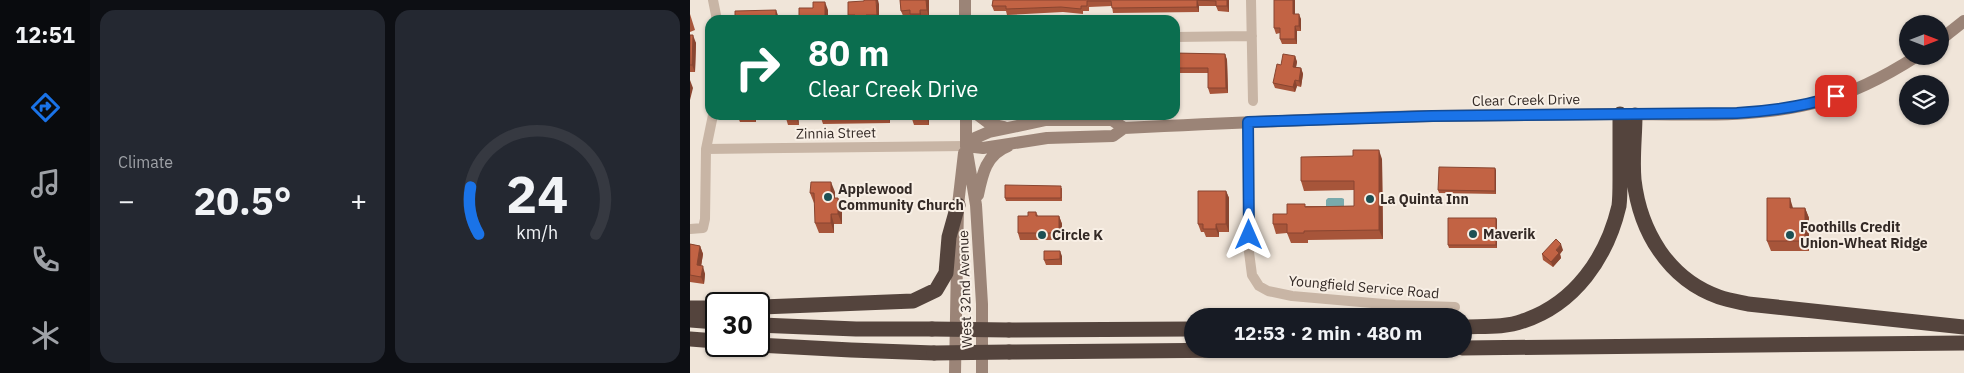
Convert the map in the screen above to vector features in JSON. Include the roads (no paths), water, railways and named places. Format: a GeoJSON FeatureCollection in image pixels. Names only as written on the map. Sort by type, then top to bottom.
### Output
{"type":"FeatureCollection","features":[{"type":"Feature","properties":{"kind":"highway"},"geometry":{"type":"LineString","coordinates":[[1472,327],[1499,326],[1522,322],[1545,312],[1567,298],[1592,268],[1606,244],[1619,204],[1620,114]]}},
{"type":"Feature","properties":{"kind":"highway"},"geometry":{"type":"LineString","coordinates":[[1635,115],[1634,178],[1638,206],[1658,250],[1674,270],[1694,285],[1718,297],[1748,304],[1964,327]]}},
{"type":"Feature","properties":{"kind":"highway"},"geometry":{"type":"LineString","coordinates":[[770,307],[913,301],[936,290],[946,273],[948,238],[958,205]]}},
{"type":"Feature","properties":{"kind":"highway"},"geometry":{"type":"LineString","coordinates":[[690,308],[705,308]]}},
{"type":"Feature","properties":{"kind":"highway"},"geometry":{"type":"LineString","coordinates":[[690,320],[705,321]]}},
{"type":"Feature","properties":{"kind":"highway"},"geometry":{"type":"LineString","coordinates":[[770,325],[856,329],[1184,329]]}},
{"type":"Feature","properties":{"kind":"highway"},"geometry":{"type":"LineString","coordinates":[[690,339],[705,340]]}},
{"type":"Feature","properties":{"kind":"highway"},"geometry":{"type":"LineString","coordinates":[[1472,348],[1964,342]]}},
{"type":"Feature","properties":{"kind":"highway"},"geometry":{"type":"LineString","coordinates":[[770,346],[934,353],[1184,351]]}},
{"type":"Feature","properties":{"kind":"main road"},"geometry":{"type":"LineString","coordinates":[[965,0],[965,15]]}},
{"type":"Feature","properties":{"kind":"main road"},"geometry":{"type":"LineString","coordinates":[[1949,33],[1964,21]]}},
{"type":"Feature","properties":{"kind":"main road","name":"Clear Creek Drive"},"geometry":{"type":"LineString","coordinates":[[966,146],[977,148],[1055,138],[1113,136],[1124,128],[1248,122],[1432,116],[1635,115],[1778,110],[1818,102],[1854,90],[1889,74],[1903,65]]}},
{"type":"Feature","properties":{"kind":"main road","name":"West 32nd Avenue"},"geometry":{"type":"LineString","coordinates":[[966,120],[966,146],[976,206],[982,304],[982,373]]}},
{"type":"Feature","properties":{"kind":"main road"},"geometry":{"type":"LineString","coordinates":[[985,120],[990,124],[1009,128]]}},
{"type":"Feature","properties":{"kind":"main road","name":"Clear Creek Drive"},"geometry":{"type":"LineString","coordinates":[[966,146],[982,135],[1046,120]]}},
{"type":"Feature","properties":{"kind":"main road","name":"Clear Creek Drive"},"geometry":{"type":"LineString","coordinates":[[1112,120],[1124,128]]}},
{"type":"Feature","properties":{"kind":"main road"},"geometry":{"type":"LineString","coordinates":[[976,206],[982,175],[989,160],[1002,148],[1017,143]]}},
{"type":"Feature","properties":{"kind":"main road","name":"West 32nd Avenue"},"geometry":{"type":"LineString","coordinates":[[955,373],[958,205],[966,146]]}},
{"type":"Feature","properties":{"kind":"street"},"geometry":{"type":"LineString","coordinates":[[713,0],[716,15]]}},
{"type":"Feature","properties":{"kind":"street"},"geometry":{"type":"LineString","coordinates":[[1252,0],[1253,101]]}},
{"type":"Feature","properties":{"kind":"street"},"geometry":{"type":"LineString","coordinates":[[1180,37],[1252,36]]}},
{"type":"Feature","properties":{"kind":"street"},"geometry":{"type":"LineString","coordinates":[[690,229],[703,228],[705,219],[706,149],[712,120]]}},
{"type":"Feature","properties":{"kind":"street","name":"Youngfield Service Road"},"geometry":{"type":"LineString","coordinates":[[1248,122],[1249,252],[1252,275],[1259,286],[1268,291],[1292,296],[1395,305],[1455,307]]}},
{"type":"Feature","properties":{"kind":"street","name":"Zinnia Street"},"geometry":{"type":"LineString","coordinates":[[706,149],[966,146]]}},
{"type":"Feature","properties":{"kind":"water"},"geometry":{"type":"Polygon","coordinates":[[[1328,198],[1344,199],[1344,206],[1328,208],[1326,200],[1328,198]]]}},
{"type":"Feature","properties":{"kind":"place","name":"Applewood Community Church"},"geometry":{"type":"Point","coordinates":[828,197]}},
{"type":"Feature","properties":{"kind":"place","name":"La Quinta Inn"},"geometry":{"type":"Point","coordinates":[1370,199]}},
{"type":"Feature","properties":{"kind":"place","name":"Maverik"},"geometry":{"type":"Point","coordinates":[1473,234]}},
{"type":"Feature","properties":{"kind":"place","name":"Circle K"},"geometry":{"type":"Point","coordinates":[1042,235]}},
{"type":"Feature","properties":{"kind":"place","name":"Foothills Credit Union-Wheat Ridge"},"geometry":{"type":"Point","coordinates":[1790,235]}}]}
